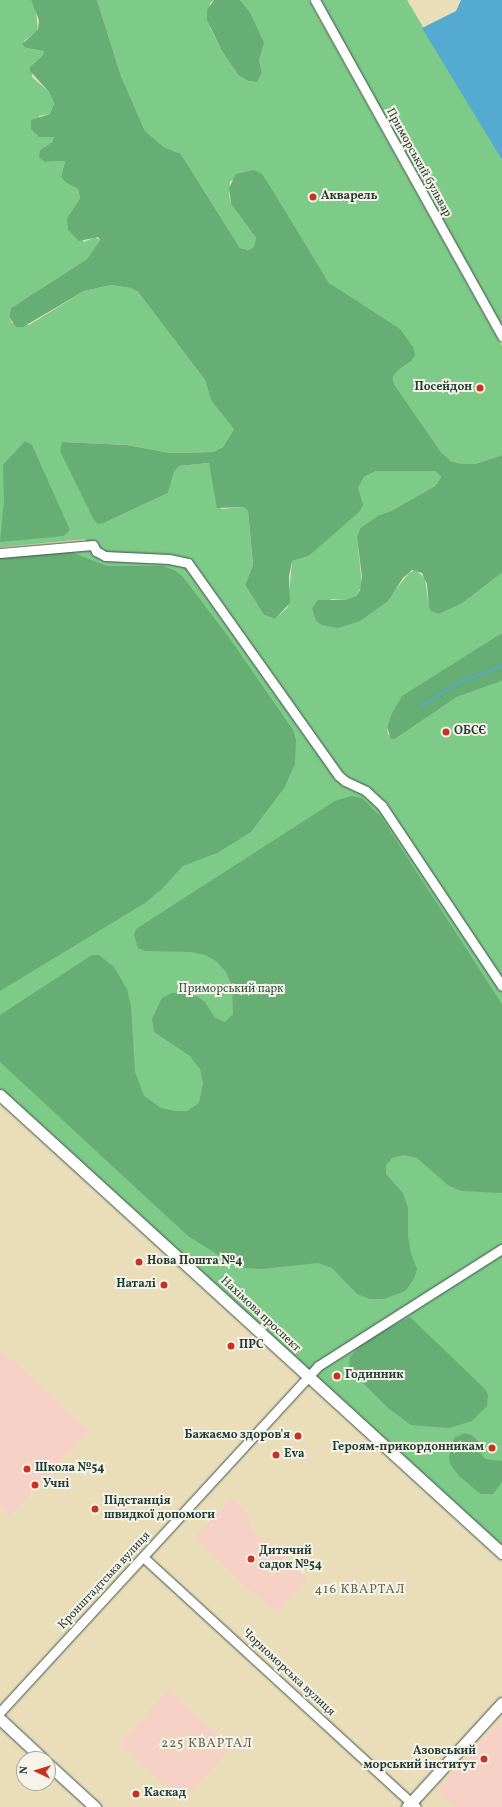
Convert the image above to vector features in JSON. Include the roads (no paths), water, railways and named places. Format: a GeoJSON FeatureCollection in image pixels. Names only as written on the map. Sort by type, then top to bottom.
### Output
{"type":"FeatureCollection","features":[{"type":"Feature","properties":{"kind":"main road","name":"Нахімова проспект"},"geometry":{"type":"LineString","coordinates":[[0,1095],[502,1553]]}},
{"type":"Feature","properties":{"kind":"main road"},"geometry":{"type":"LineString","coordinates":[[411,1805],[502,1703]]}},
{"type":"Feature","properties":{"kind":"main road"},"geometry":{"type":"LineString","coordinates":[[0,1719],[34,1751]]}},
{"type":"Feature","properties":{"kind":"main road"},"geometry":{"type":"LineString","coordinates":[[56,1771],[95,1807]]}},
{"type":"Feature","properties":{"kind":"street","name":"Приморський бульвар"},"geometry":{"type":"LineString","coordinates":[[315,0],[502,336]]}},
{"type":"Feature","properties":{"kind":"street"},"geometry":{"type":"LineString","coordinates":[[0,553],[93,545],[96,551],[105,556],[170,559],[188,562],[338,775],[345,781],[366,791],[382,806],[502,986]]}},
{"type":"Feature","properties":{"kind":"street","name":"Кронштадтська вулиця"},"geometry":{"type":"LineString","coordinates":[[0,1712],[309,1377],[328,1360],[502,1249]]}},
{"type":"Feature","properties":{"kind":"street","name":"Чорноморська вулиця"},"geometry":{"type":"LineString","coordinates":[[144,1557],[411,1805]]}},
{"type":"Feature","properties":{"kind":"water"},"geometry":{"type":"Polygon","coordinates":[[[461,0],[502,0],[502,160],[422,28],[456,11],[461,0]]]}},
{"type":"Feature","properties":{"kind":"waterway"},"geometry":{"type":"LineString","coordinates":[[421,706],[458,683],[502,666]]}},
{"type":"Feature","properties":{"kind":"place","name":"Акварель"},"geometry":{"type":"Point","coordinates":[313,197]}},
{"type":"Feature","properties":{"kind":"place","name":"Посейдон"},"geometry":{"type":"Point","coordinates":[480,388]}},
{"type":"Feature","properties":{"kind":"place","name":"ОБСЄ"},"geometry":{"type":"Point","coordinates":[446,732]}},
{"type":"Feature","properties":{"kind":"place","name":"Нова Пошта №4"},"geometry":{"type":"Point","coordinates":[139,1262]}},
{"type":"Feature","properties":{"kind":"place","name":"Наталі"},"geometry":{"type":"Point","coordinates":[164,1285]}},
{"type":"Feature","properties":{"kind":"place","name":"ПРС"},"geometry":{"type":"Point","coordinates":[231,1346]}},
{"type":"Feature","properties":{"kind":"place","name":"Годинник"},"geometry":{"type":"Point","coordinates":[337,1376]}},
{"type":"Feature","properties":{"kind":"place","name":"Бажаємо здоров'я"},"geometry":{"type":"Point","coordinates":[298,1436]}},
{"type":"Feature","properties":{"kind":"place","name":"Героям-прикордонникам"},"geometry":{"type":"Point","coordinates":[492,1448]}},
{"type":"Feature","properties":{"kind":"place","name":"Eva"},"geometry":{"type":"Point","coordinates":[276,1455]}},
{"type":"Feature","properties":{"kind":"place","name":"Школа №54"},"geometry":{"type":"Point","coordinates":[27,1469]}},
{"type":"Feature","properties":{"kind":"place","name":"Учні"},"geometry":{"type":"Point","coordinates":[35,1485]}},
{"type":"Feature","properties":{"kind":"place","name":"Підстанція швидкої допомоги"},"geometry":{"type":"Point","coordinates":[95,1509]}},
{"type":"Feature","properties":{"kind":"place","name":"Дитячий садок №54"},"geometry":{"type":"Point","coordinates":[251,1559]}},
{"type":"Feature","properties":{"kind":"place","name":"Азовський морський інститут"},"geometry":{"type":"Point","coordinates":[484,1759]}},
{"type":"Feature","properties":{"kind":"place","name":"Каскад"},"geometry":{"type":"Point","coordinates":[136,1794]}},
{"type":"Feature","properties":{"kind":"district","name":"416 КВАРТАЛ"},"geometry":{"type":"Point","coordinates":[360,1590]}},
{"type":"Feature","properties":{"kind":"district","name":"225 КВАРТАЛ"},"geometry":{"type":"Point","coordinates":[207,1744]}},
{"type":"Feature","properties":{"kind":"park label","name":"Приморський парк"},"geometry":{"type":"Point","coordinates":[231,990]}}]}
